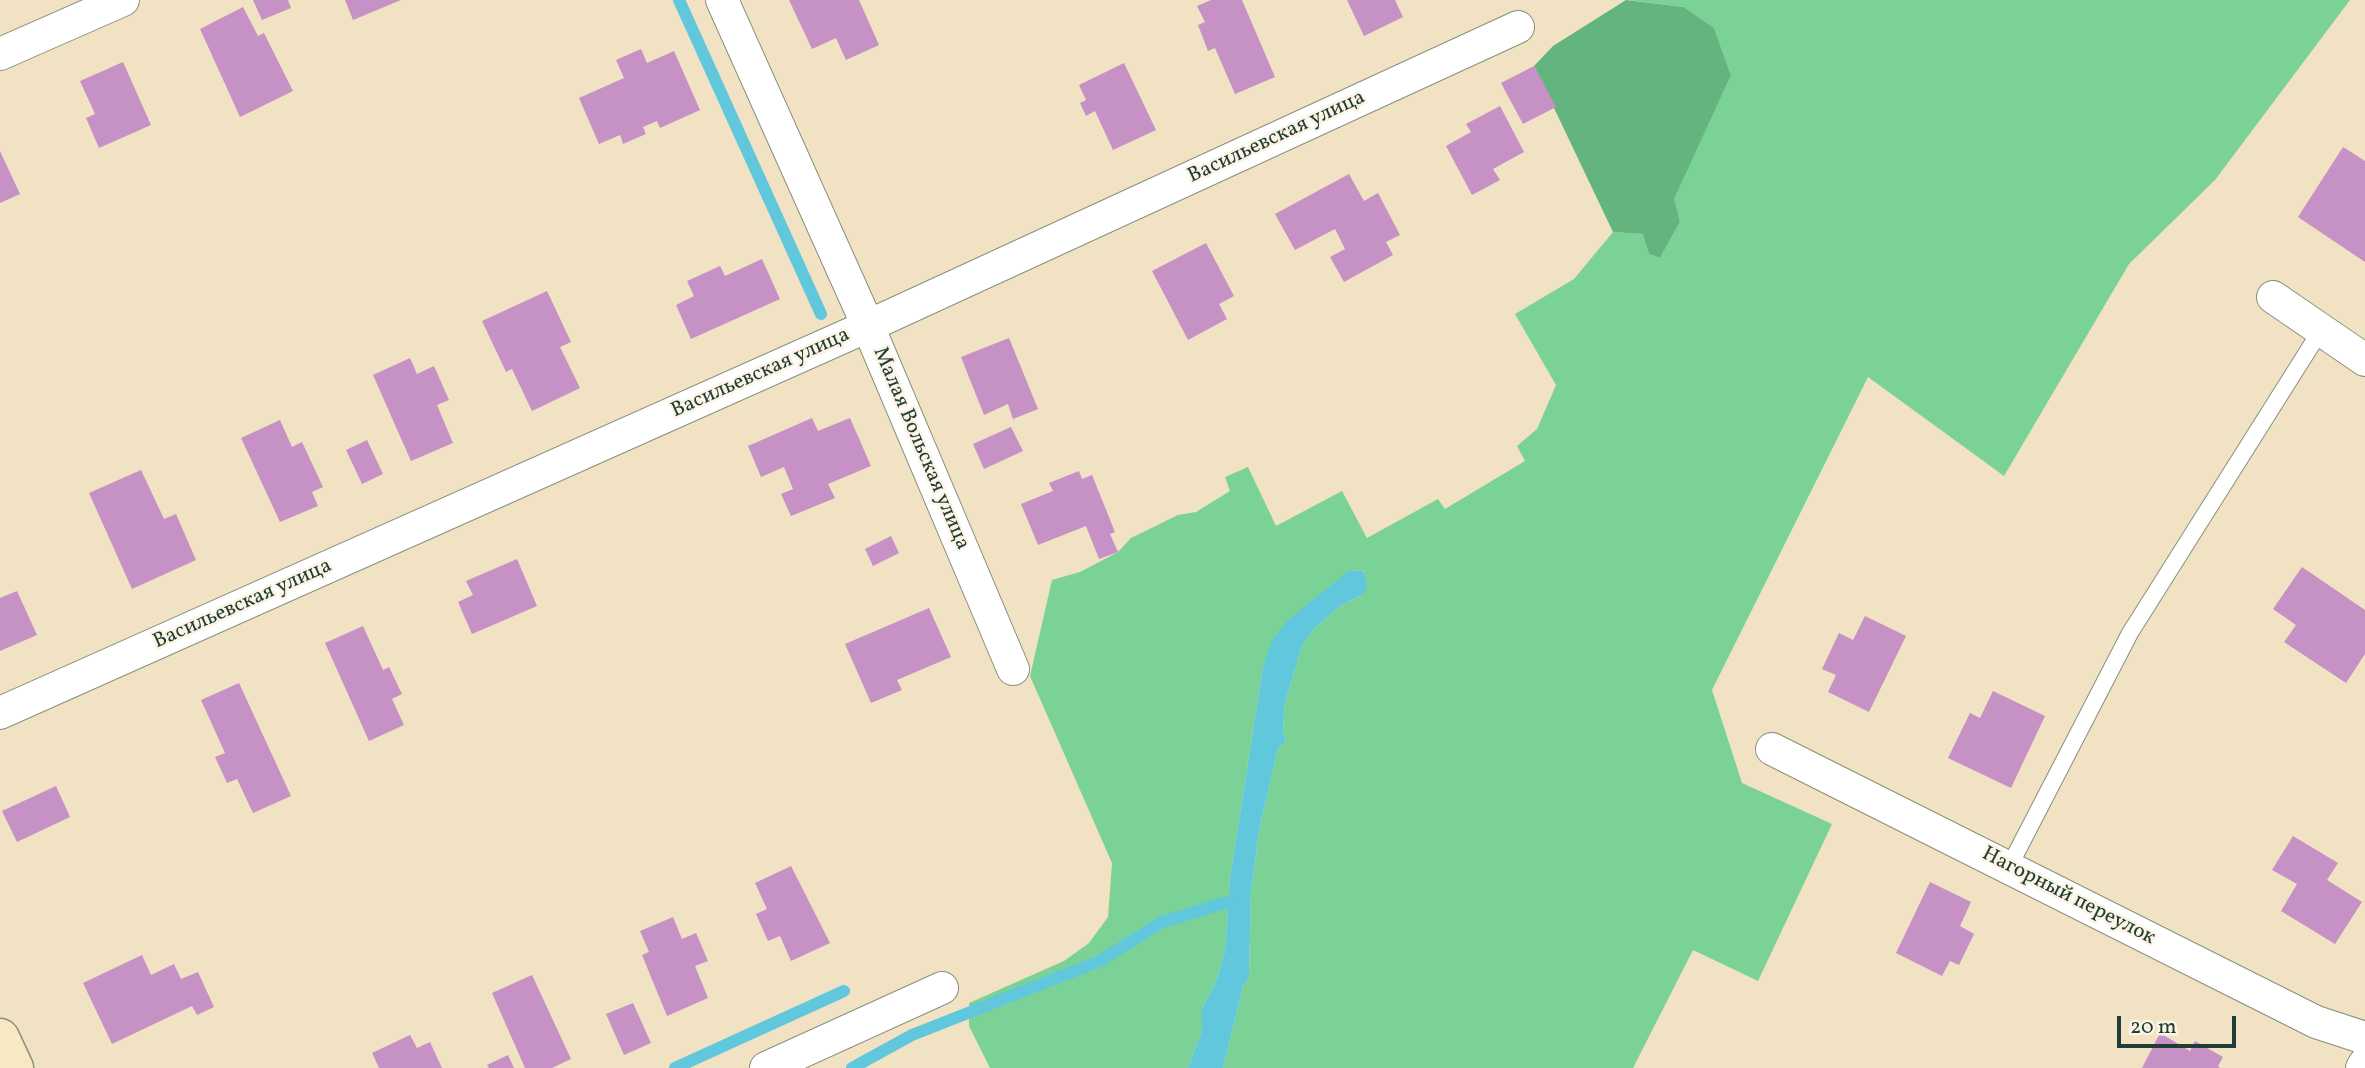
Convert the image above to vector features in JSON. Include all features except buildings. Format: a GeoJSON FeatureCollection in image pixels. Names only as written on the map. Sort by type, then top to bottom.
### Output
{"type":"FeatureCollection","features":[{"type":"Feature","properties":{"kind":"street"},"geometry":{"type":"LineString","coordinates":[[0,54],[122,0]]}},
{"type":"Feature","properties":{"kind":"street","name":"Малая Вольская улица"},"geometry":{"type":"LineString","coordinates":[[722,0],[868,326],[1013,669]]}},
{"type":"Feature","properties":{"kind":"street","name":"Васильевская улица"},"geometry":{"type":"LineString","coordinates":[[0,713],[868,326],[1518,27]]}},
{"type":"Feature","properties":{"kind":"street"},"geometry":{"type":"LineString","coordinates":[[2273,297],[2365,360]]}},
{"type":"Feature","properties":{"kind":"street","name":"Нагорный переулок"},"geometry":{"type":"LineString","coordinates":[[1772,749],[2316,1022],[2365,1038]]}},
{"type":"Feature","properties":{"kind":"street"},"geometry":{"type":"LineString","coordinates":[[766,1068],[942,988]]}},
{"type":"Feature","properties":{"kind":"street"},"geometry":{"type":"LineString","coordinates":[[0,1038],[14,1068]]}},
{"type":"Feature","properties":{"kind":"street"},"geometry":{"type":"LineString","coordinates":[[2362,1068],[2365,1063]]}},
{"type":"Feature","properties":{"kind":"lane"},"geometry":{"type":"LineString","coordinates":[[2010,867],[2130,633],[2320,330]]}},
{"type":"Feature","properties":{"kind":"green space"},"geometry":{"type":"Polygon","coordinates":[[[1626,0],[1684,7],[1714,28],[1731,75],[1674,199],[1680,222],[1660,258],[1649,254],[1643,234],[1613,232],[1534,66],[1553,46],[1626,0]]]}},
{"type":"Feature","properties":{"kind":"green space"},"geometry":{"type":"Polygon","coordinates":[[[1628,0],[2350,0],[2215,180],[2129,264],[2004,476],[1868,377],[1712,690],[1742,783],[1832,824],[1758,981],[1693,950],[1633,1068],[1223,1068],[1243,986],[1249,977],[1251,892],[1259,830],[1278,748],[1286,741],[1283,729],[1285,702],[1302,646],[1312,631],[1340,606],[1362,595],[1364,570],[1349,571],[1263,667],[1230,878],[1225,951],[1216,982],[1202,1008],[1202,1030],[1188,1068],[990,1068],[969,1026],[969,1003],[1064,961],[1089,943],[1108,917],[1112,863],[1030,676],[1052,580],[1080,572],[1118,552],[1131,538],[1178,515],[1196,512],[1230,491],[1225,477],[1248,467],[1276,526],[1342,491],[1367,538],[1438,499],[1445,509],[1525,461],[1517,446],[1537,429],[1556,385],[1515,314],[1574,279],[1613,232],[1644,234],[1649,254],[1660,258],[1680,222],[1673,199],[1731,75],[1714,28],[1684,7],[1628,0]]]}},
{"type":"Feature","properties":{"kind":"water"},"geometry":{"type":"Polygon","coordinates":[[[1363,570],[1367,586],[1362,595],[1340,606],[1312,631],[1302,646],[1285,702],[1283,729],[1286,741],[1278,748],[1259,830],[1251,892],[1249,977],[1243,986],[1223,1068],[1188,1068],[1202,1030],[1202,1008],[1216,982],[1225,951],[1230,878],[1263,667],[1273,639],[1289,619],[1349,571],[1363,570]]]}},
{"type":"Feature","properties":{"kind":"waterway"},"geometry":{"type":"LineString","coordinates":[[679,0],[821,314]]}},
{"type":"Feature","properties":{"kind":"waterway"},"geometry":{"type":"LineString","coordinates":[[852,1068],[912,1035],[1100,961],[1162,922],[1228,902]]}},
{"type":"Feature","properties":{"kind":"waterway"},"geometry":{"type":"LineString","coordinates":[[675,1068],[844,991]]}}]}
